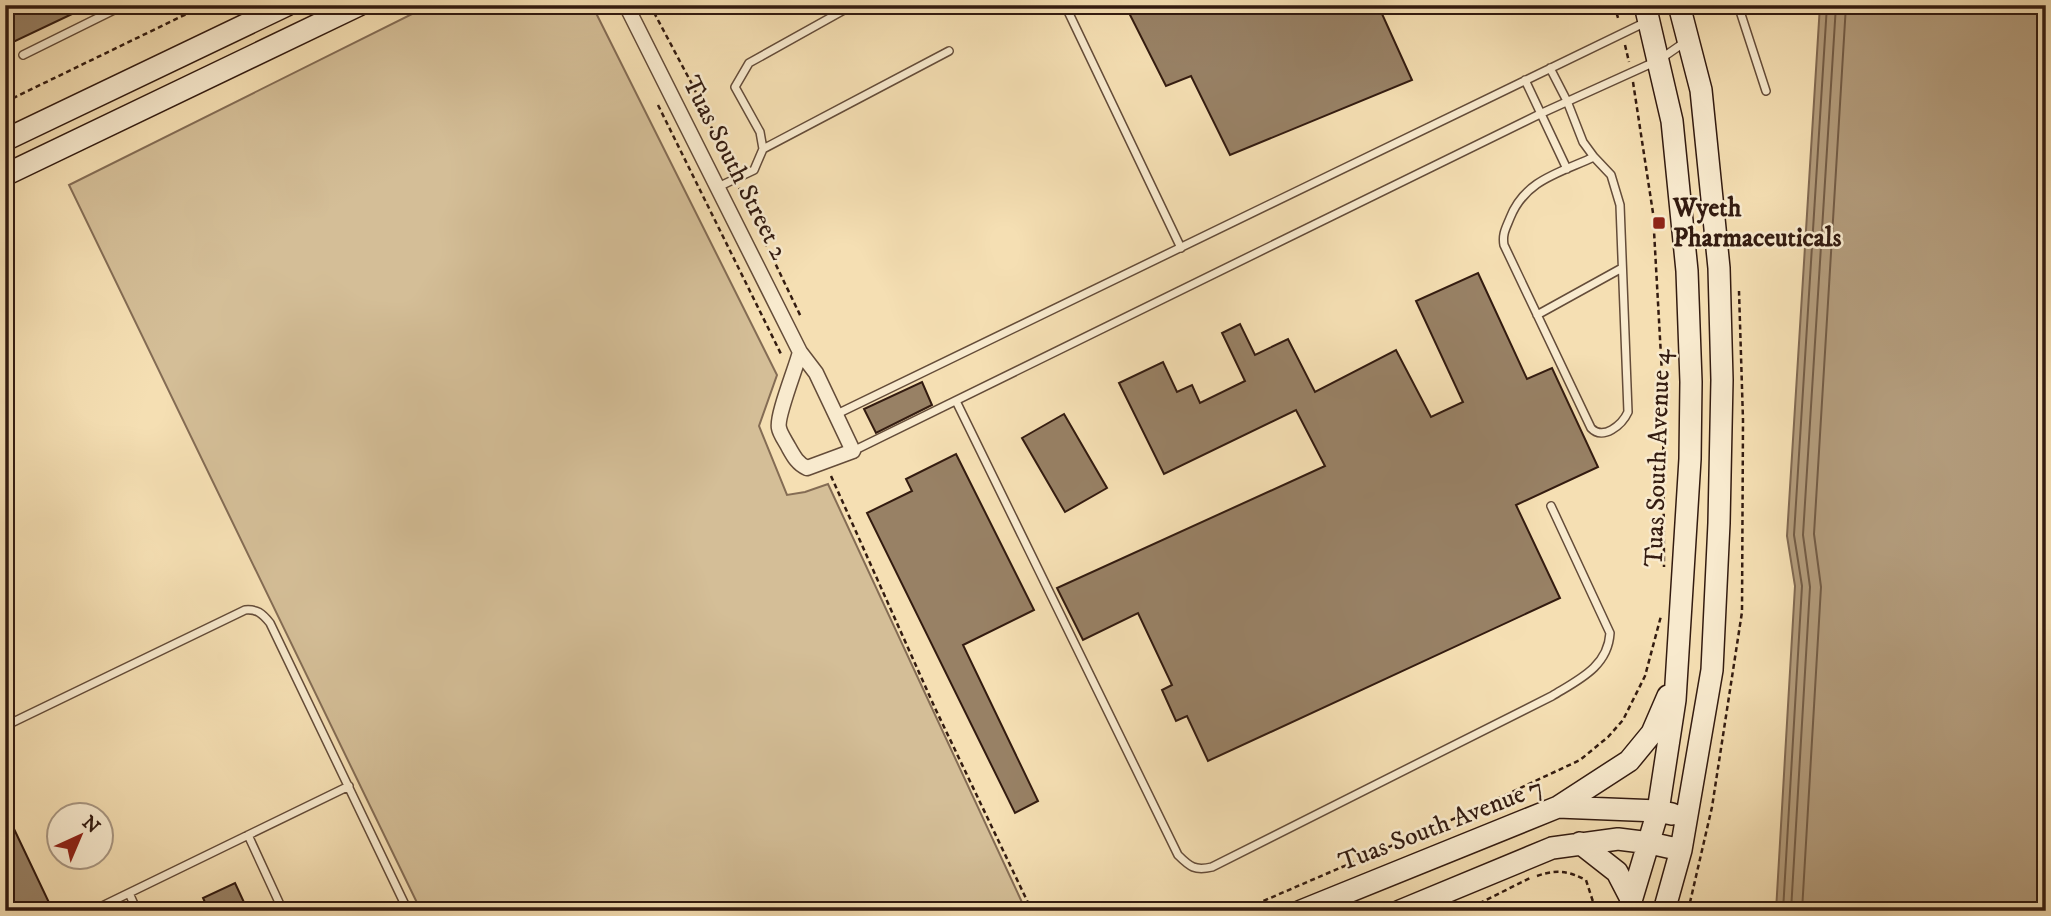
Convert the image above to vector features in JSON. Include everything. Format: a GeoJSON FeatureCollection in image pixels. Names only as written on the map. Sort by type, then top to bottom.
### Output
{"type":"FeatureCollection","features":[{"type":"Feature","properties":{"kind":"street"},"geometry":{"type":"LineString","coordinates":[[5,140],[287,5]]}},
{"type":"Feature","properties":{"kind":"street"},"geometry":{"type":"LineString","coordinates":[[5,175],[359,5]]}},
{"type":"Feature","properties":{"kind":"street","name":"Tuas South Street 2"},"geometry":{"type":"LineString","coordinates":[[626,5],[800,352],[816,373],[837,414],[852,451]]}},
{"type":"Feature","properties":{"kind":"street"},"geometry":{"type":"LineString","coordinates":[[1664,911],[1681,850],[1712,670],[1722,380],[1719,268],[1701,90],[1679,5]]}},
{"type":"Feature","properties":{"kind":"street","name":"Tuas South Avenue 4"},"geometry":{"type":"LineString","coordinates":[[1630,905],[1658,811],[1678,674],[1690,459],[1691,382],[1687,271],[1672,121],[1647,13]]}},
{"type":"Feature","properties":{"kind":"street"},"geometry":{"type":"LineString","coordinates":[[800,352],[779,418],[779,428],[793,456],[807,468],[852,451]]}},
{"type":"Feature","properties":{"kind":"street"},"geometry":{"type":"LineString","coordinates":[[1558,807],[1612,773],[1642,748],[1652,733],[1678,674]]}},
{"type":"Feature","properties":{"kind":"street","name":"Tuas South Avenue 7"},"geometry":{"type":"LineString","coordinates":[[1301,911],[1558,807],[1658,811],[1687,817]]}},
{"type":"Feature","properties":{"kind":"street"},"geometry":{"type":"LineString","coordinates":[[1400,911],[1552,848],[1618,839],[1681,850]]}},
{"type":"Feature","properties":{"kind":"street"},"geometry":{"type":"LineString","coordinates":[[1580,843],[1617,872],[1630,905]]}},
{"type":"Feature","properties":{"kind":"lane"},"geometry":{"type":"LineString","coordinates":[[23,55],[124,5]]}},
{"type":"Feature","properties":{"kind":"lane"},"geometry":{"type":"LineString","coordinates":[[718,188],[754,170],[763,149],[760,132],[735,87],[749,63],[853,5]]}},
{"type":"Feature","properties":{"kind":"lane"},"geometry":{"type":"LineString","coordinates":[[1065,5],[1181,248]]}},
{"type":"Feature","properties":{"kind":"lane"},"geometry":{"type":"LineString","coordinates":[[1738,5],[1766,91]]}},
{"type":"Feature","properties":{"kind":"lane"},"geometry":{"type":"LineString","coordinates":[[837,414],[1550,68],[1647,13]]}},
{"type":"Feature","properties":{"kind":"lane"},"geometry":{"type":"LineString","coordinates":[[852,451],[1542,113],[1659,60],[1688,39]]}},
{"type":"Feature","properties":{"kind":"lane"},"geometry":{"type":"LineString","coordinates":[[763,149],[948,51]]}},
{"type":"Feature","properties":{"kind":"lane"},"geometry":{"type":"LineString","coordinates":[[1550,68],[1583,142],[1611,175],[1620,205],[1628,412],[1617,426],[1602,433],[1594,432],[1591,428],[1502,236],[1517,200],[1545,179],[1594,157]]}},
{"type":"Feature","properties":{"kind":"lane"},"geometry":{"type":"LineString","coordinates":[[1525,80],[1567,169]]}},
{"type":"Feature","properties":{"kind":"lane"},"geometry":{"type":"LineString","coordinates":[[1537,315],[1622,268]]}},
{"type":"Feature","properties":{"kind":"lane"},"geometry":{"type":"LineString","coordinates":[[957,401],[1178,855],[1189,867],[1200,870],[1212,867],[1552,696],[1593,670],[1609,646],[1610,633],[1551,506]]}},
{"type":"Feature","properties":{"kind":"lane"},"geometry":{"type":"LineString","coordinates":[[5,726],[244,610],[254,609],[261,612],[270,623],[408,911]]}},
{"type":"Feature","properties":{"kind":"lane"},"geometry":{"type":"LineString","coordinates":[[92,911],[349,786]]}},
{"type":"Feature","properties":{"kind":"lane"},"geometry":{"type":"LineString","coordinates":[[248,835],[284,911]]}},
{"type":"Feature","properties":{"kind":"lane"},"geometry":{"type":"LineString","coordinates":[[128,893],[137,911]]}},
{"type":"Feature","properties":{"kind":"path"},"geometry":{"type":"LineString","coordinates":[[5,102],[205,5]]}},
{"type":"Feature","properties":{"kind":"path"},"geometry":{"type":"LineString","coordinates":[[650,5],[693,86],[734,180],[757,222],[805,328]]}},
{"type":"Feature","properties":{"kind":"path"},"geometry":{"type":"LineString","coordinates":[[654,98],[782,356]]}},
{"type":"Feature","properties":{"kind":"path"},"geometry":{"type":"LineString","coordinates":[[824,479],[831,476],[935,708],[1031,911]]}},
{"type":"Feature","properties":{"kind":"path"},"geometry":{"type":"LineString","coordinates":[[1464,911],[1553,870],[1569,872],[1586,880],[1596,911]]}},
{"type":"Feature","properties":{"kind":"shaded area"},"geometry":{"type":"Polygon","coordinates":[[[430,5],[592,5],[777,375],[759,426],[787,495],[828,484],[1026,911],[421,911],[69,185],[430,5]]]}},
{"type":"Feature","properties":{"kind":"water"},"geometry":{"type":"Polygon","coordinates":[[[1820,5],[2046,5],[2046,911],[1776,911],[1795,586],[1787,536],[1820,5]]]}},
{"type":"Feature","properties":{"kind":"building"},"geometry":{"type":"Polygon","coordinates":[[[5,5],[91,5],[9,44],[5,36],[5,5]]]}},
{"type":"Feature","properties":{"kind":"building"},"geometry":{"type":"Polygon","coordinates":[[[1125,5],[1378,5],[1412,80],[1230,155],[1191,76],[1166,86],[1125,5]]]}},
{"type":"Feature","properties":{"kind":"building"},"geometry":{"type":"Polygon","coordinates":[[[1478,273],[1527,379],[1552,368],[1598,467],[1516,505],[1560,598],[1208,761],[1187,716],[1176,721],[1162,690],[1172,685],[1138,613],[1083,640],[1057,588],[1325,466],[1296,410],[1164,474],[1119,383],[1163,362],[1177,392],[1192,385],[1200,403],[1245,381],[1222,333],[1240,324],[1255,355],[1288,339],[1315,392],[1396,350],[1431,417],[1463,402],[1416,301],[1478,273]]]}},
{"type":"Feature","properties":{"kind":"building"},"geometry":{"type":"Polygon","coordinates":[[[922,382],[932,405],[876,433],[864,409],[922,382]]]}},
{"type":"Feature","properties":{"kind":"building"},"geometry":{"type":"Polygon","coordinates":[[[1064,414],[1107,488],[1065,512],[1022,438],[1064,414]]]}},
{"type":"Feature","properties":{"kind":"building"},"geometry":{"type":"Polygon","coordinates":[[[956,454],[1034,610],[963,645],[1038,801],[1015,813],[867,513],[912,491],[906,479],[956,454]]]}},
{"type":"Feature","properties":{"kind":"building"},"geometry":{"type":"Polygon","coordinates":[[[5,810],[53,911],[5,911],[5,810]]]}},
{"type":"Feature","properties":{"kind":"building"},"geometry":{"type":"Polygon","coordinates":[[[235,883],[248,911],[209,911],[203,898],[235,883]]]}},
{"type":"Feature","properties":{"kind":"place","name":"Wyeth Pharmaceuticals"},"geometry":{"type":"Point","coordinates":[1659,223]}}]}
